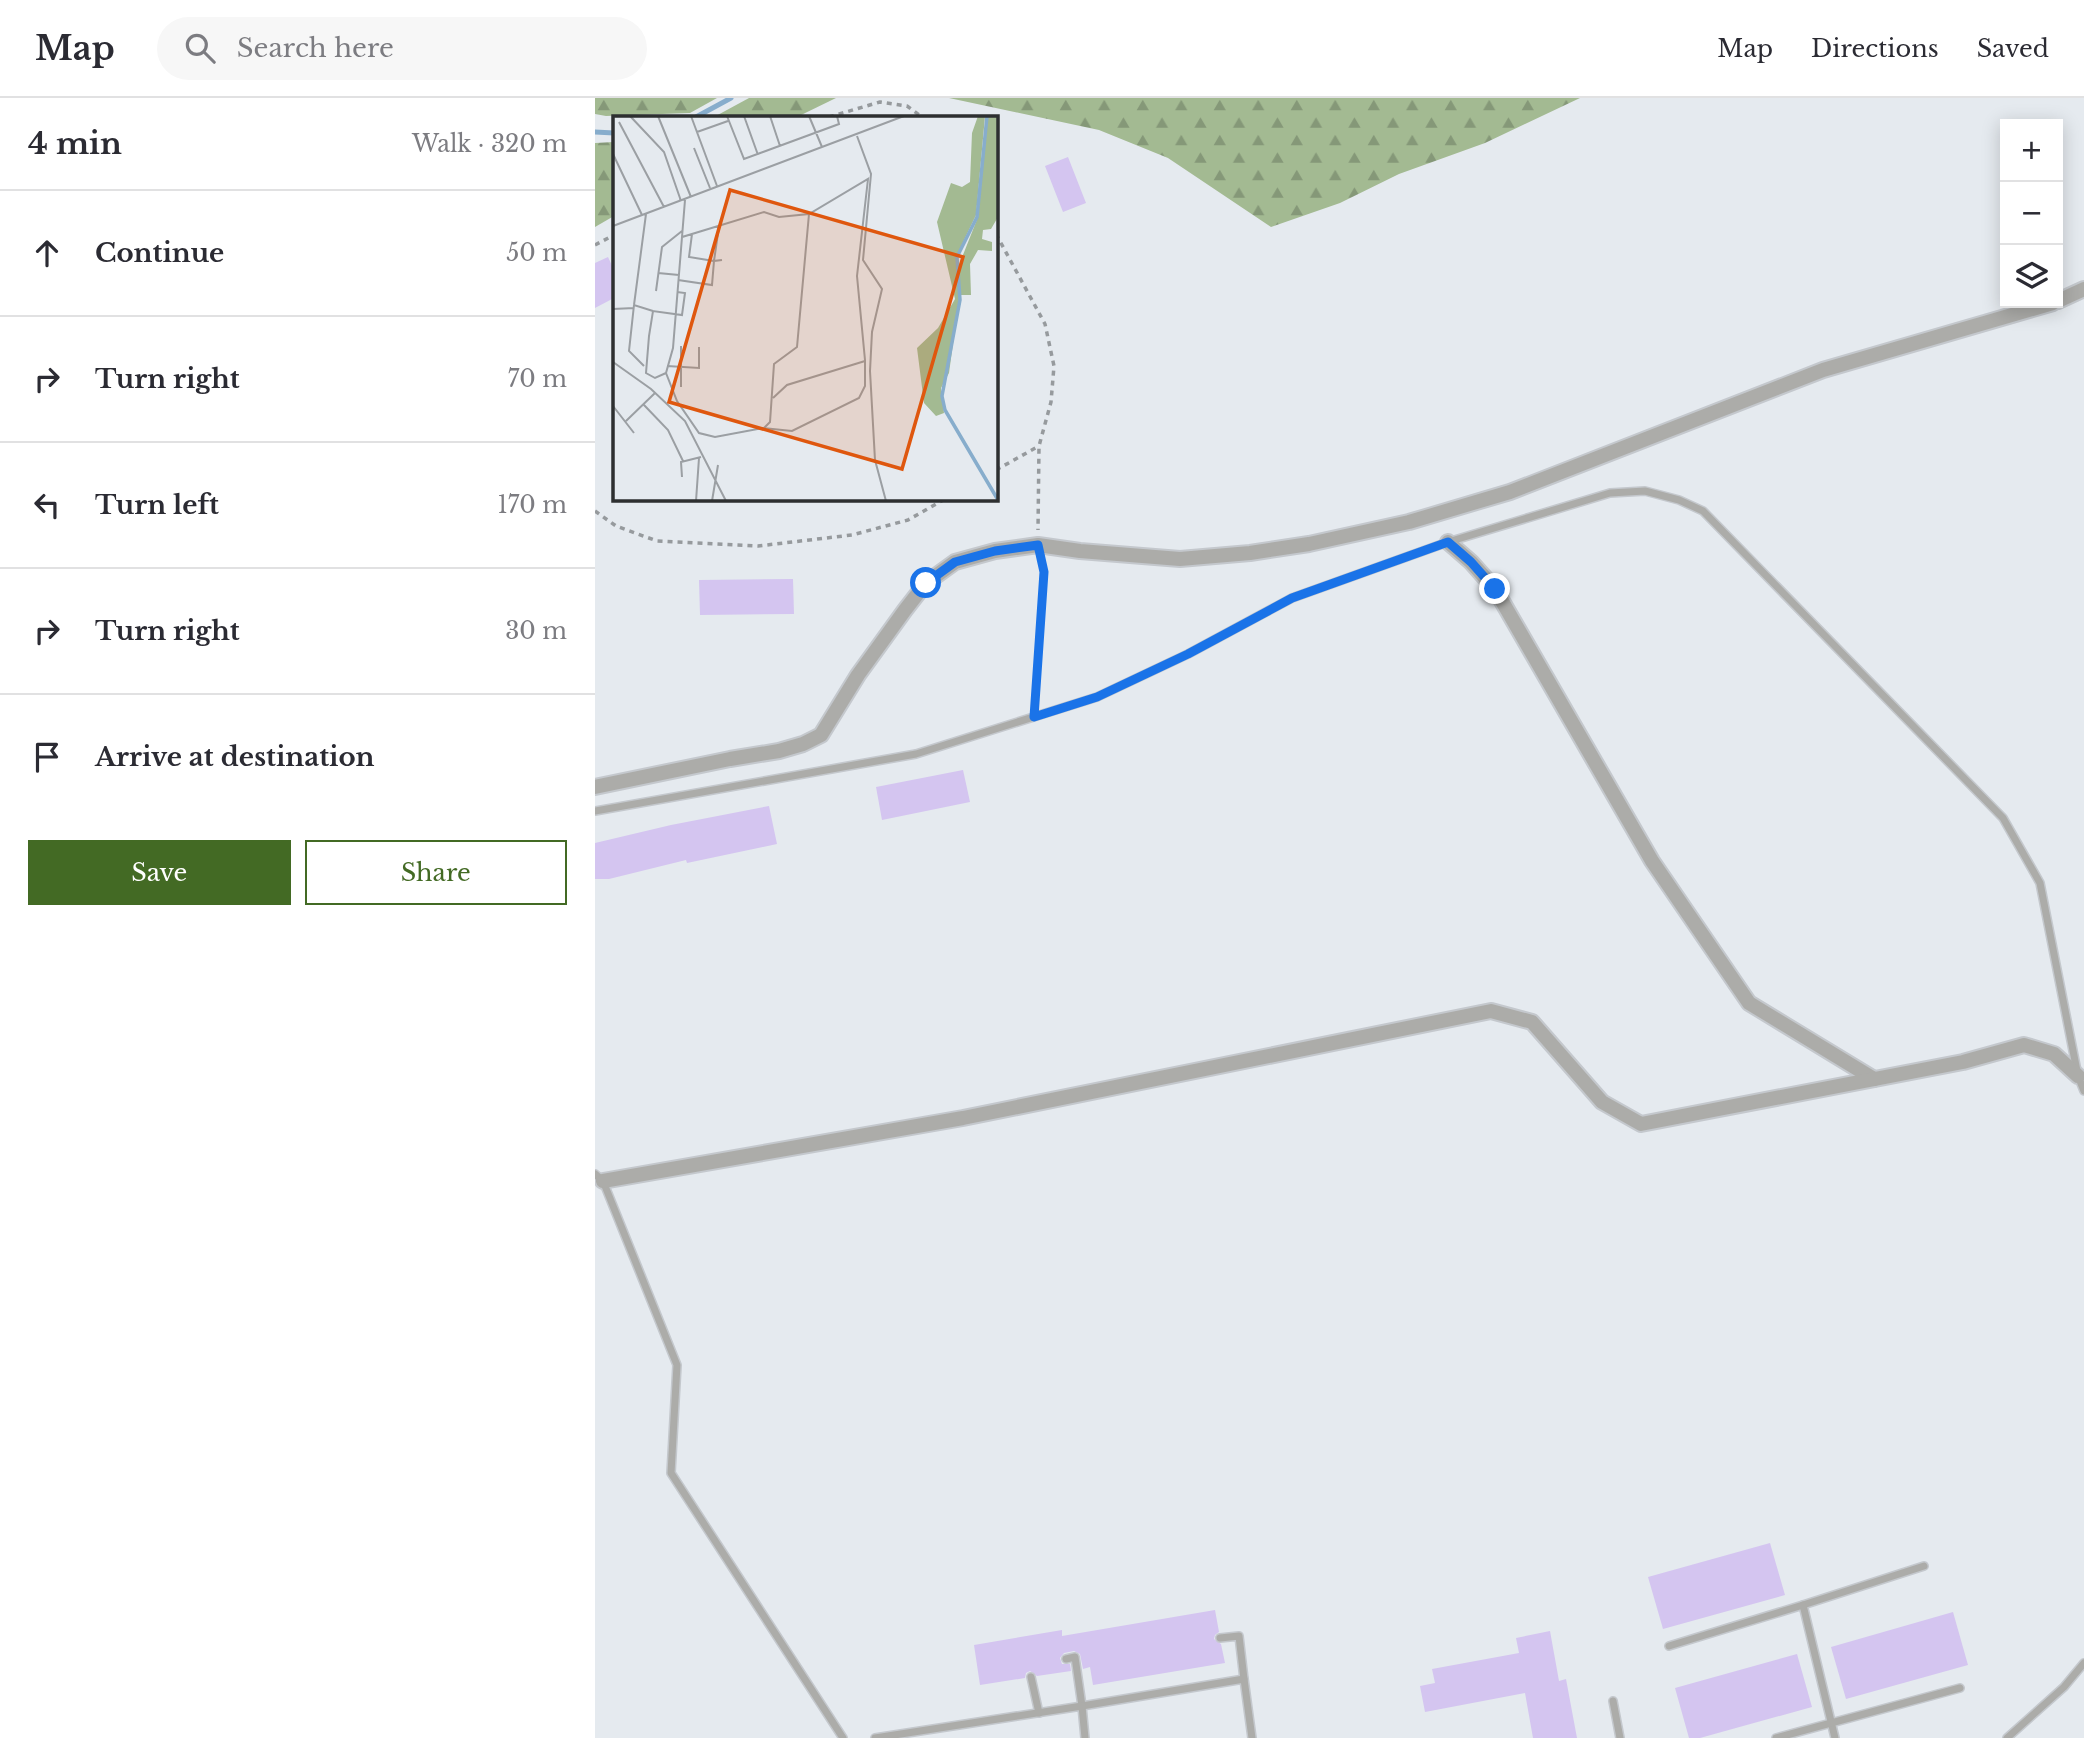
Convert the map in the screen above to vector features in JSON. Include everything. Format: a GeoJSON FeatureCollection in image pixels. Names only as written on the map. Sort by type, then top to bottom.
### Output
{"type":"FeatureCollection","features":[{"type":"Feature","properties":{"kind":"street"},"geometry":{"type":"LineString","coordinates":[[2063,299],[2084,289]]}},
{"type":"Feature","properties":{"kind":"street"},"geometry":{"type":"LineString","coordinates":[[595,787],[779,751],[821,735],[858,675],[926,583],[955,562],[995,551],[1038,545],[1180,559],[1250,553],[1309,544],[1409,522],[1510,492],[1823,370],[2036,308]]}},
{"type":"Feature","properties":{"kind":"street"},"geometry":{"type":"LineString","coordinates":[[1448,542],[1471,562],[1495,589],[1652,861],[1749,1003],[1874,1079]]}},
{"type":"Feature","properties":{"kind":"street"},"geometry":{"type":"LineString","coordinates":[[599,1177],[963,1118],[1491,1011],[1532,1022],[1602,1102],[1641,1124],[1963,1062],[2024,1045],[2055,1054],[2078,1076]]}},
{"type":"Feature","properties":{"kind":"lane"},"geometry":{"type":"LineString","coordinates":[[595,811],[916,754],[1097,697],[1188,654],[1292,598],[1448,542],[1610,493],[1645,491],[1679,500],[1703,511],[2003,818],[2040,883],[2078,1076],[2084,1091]]}},
{"type":"Feature","properties":{"kind":"lane"},"geometry":{"type":"LineString","coordinates":[[599,1177],[677,1365],[671,1473],[843,1738]]}},
{"type":"Feature","properties":{"kind":"lane"},"geometry":{"type":"LineString","coordinates":[[1669,1646],[1924,1566]]}},
{"type":"Feature","properties":{"kind":"lane"},"geometry":{"type":"LineString","coordinates":[[1803,1605],[1835,1738]]}},
{"type":"Feature","properties":{"kind":"lane"},"geometry":{"type":"LineString","coordinates":[[1220,1638],[1239,1636],[1252,1738]]}},
{"type":"Feature","properties":{"kind":"lane"},"geometry":{"type":"LineString","coordinates":[[1066,1659],[1075,1657],[1085,1738]]}},
{"type":"Feature","properties":{"kind":"lane"},"geometry":{"type":"LineString","coordinates":[[2007,1738],[2064,1687],[2084,1663]]}},
{"type":"Feature","properties":{"kind":"lane"},"geometry":{"type":"LineString","coordinates":[[1031,1677],[1039,1713]]}},
{"type":"Feature","properties":{"kind":"lane"},"geometry":{"type":"LineString","coordinates":[[875,1738],[1244,1679]]}},
{"type":"Feature","properties":{"kind":"lane"},"geometry":{"type":"LineString","coordinates":[[1776,1738],[1960,1689]]}},
{"type":"Feature","properties":{"kind":"lane"},"geometry":{"type":"LineString","coordinates":[[1613,1701],[1620,1738]]}},
{"type":"Feature","properties":{"kind":"path"},"geometry":{"type":"LineString","coordinates":[[832,116],[880,102],[907,106],[921,116]]}},
{"type":"Feature","properties":{"kind":"path"},"geometry":{"type":"LineString","coordinates":[[595,245],[613,236]]}},
{"type":"Feature","properties":{"kind":"path"},"geometry":{"type":"LineString","coordinates":[[997,236],[1045,324],[1054,366],[1051,402],[1039,446],[1038,545],[1044,572],[1034,717]]}},
{"type":"Feature","properties":{"kind":"path"},"geometry":{"type":"LineString","coordinates":[[997,469],[1039,446]]}},
{"type":"Feature","properties":{"kind":"path"},"geometry":{"type":"LineString","coordinates":[[595,511],[617,526],[657,541],[758,547],[852,535],[908,520],[943,500]]}},
{"type":"Feature","properties":{"kind":"green space"},"geometry":{"type":"Polygon","coordinates":[[[595,98],[717,98],[690,113],[606,116],[595,114],[595,98]]]}},
{"type":"Feature","properties":{"kind":"green space"},"geometry":{"type":"Polygon","coordinates":[[[749,98],[836,98],[799,116],[716,116],[749,98]]]}},
{"type":"Feature","properties":{"kind":"green space"},"geometry":{"type":"Polygon","coordinates":[[[949,98],[1580,98],[1485,143],[1399,174],[1340,203],[1271,227],[1168,158],[1099,130],[949,98]]]}},
{"type":"Feature","properties":{"kind":"green space"},"geometry":{"type":"Polygon","coordinates":[[[613,142],[613,217],[595,227],[595,143],[613,142]]]}},
{"type":"Feature","properties":{"kind":"building"},"geometry":{"type":"Polygon","coordinates":[[[1068,157],[1086,203],[1063,212],[1045,166],[1068,157]]]}},
{"type":"Feature","properties":{"kind":"building"},"geometry":{"type":"Polygon","coordinates":[[[608,257],[613,268],[613,299],[595,308],[595,263],[608,257]]]}},
{"type":"Feature","properties":{"kind":"building"},"geometry":{"type":"Polygon","coordinates":[[[793,579],[794,614],[700,615],[699,580],[793,579]]]}},
{"type":"Feature","properties":{"kind":"building"},"geometry":{"type":"Polygon","coordinates":[[[963,770],[970,802],[882,820],[876,787],[963,770]]]}},
{"type":"Feature","properties":{"kind":"building"},"geometry":{"type":"Polygon","coordinates":[[[769,806],[777,844],[687,863],[686,860],[609,879],[595,879],[595,843],[769,806]]]}},
{"type":"Feature","properties":{"kind":"building"},"geometry":{"type":"Polygon","coordinates":[[[1770,1543],[1785,1595],[1663,1629],[1648,1577],[1770,1543]]]}},
{"type":"Feature","properties":{"kind":"building"},"geometry":{"type":"Polygon","coordinates":[[[1215,1610],[1219,1632],[1214,1639],[1221,1644],[1225,1663],[1093,1685],[1090,1667],[1083,1669],[1080,1654],[1074,1651],[1064,1653],[1060,1658],[1062,1664],[1070,1664],[1071,1671],[1037,1676],[1030,1671],[1025,1678],[980,1685],[974,1645],[1062,1630],[1062,1636],[1215,1610]]]}},
{"type":"Feature","properties":{"kind":"building"},"geometry":{"type":"Polygon","coordinates":[[[1953,1612],[1968,1665],[1846,1699],[1831,1647],[1953,1612]]]}},
{"type":"Feature","properties":{"kind":"building"},"geometry":{"type":"Polygon","coordinates":[[[1550,1631],[1559,1681],[1566,1679],[1577,1738],[1533,1738],[1525,1693],[1425,1712],[1420,1686],[1435,1683],[1432,1669],[1519,1653],[1516,1638],[1550,1631]]]}},
{"type":"Feature","properties":{"kind":"building"},"geometry":{"type":"Polygon","coordinates":[[[1797,1654],[1812,1707],[1700,1738],[1689,1738],[1675,1688],[1797,1654]]]}},
{"type":"Feature","properties":{"kind":"waterway"},"geometry":{"type":"LineString","coordinates":[[698,116],[731,98]]}},
{"type":"Feature","properties":{"kind":"waterway"},"geometry":{"type":"LineString","coordinates":[[595,132],[613,133]]}},
{"type":"Feature","properties":{"kind":"route"},"geometry":{"type":"LineString","coordinates":[[926,583],[955,562],[995,551],[1038,545],[1044,572],[1034,717],[1097,697],[1188,654],[1292,598],[1448,542],[1471,562],[1495,589]]}}]}
